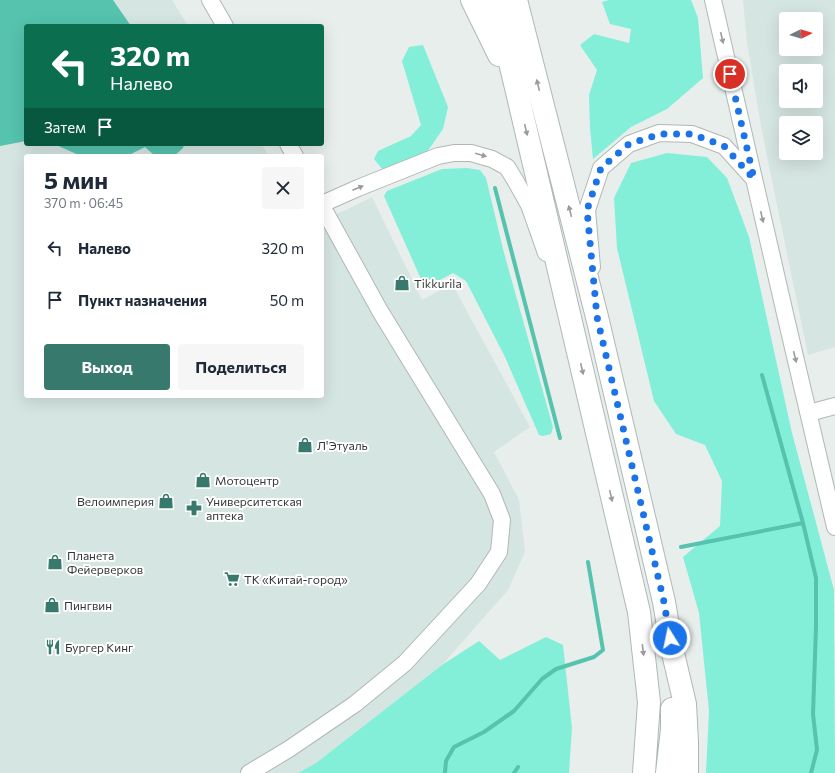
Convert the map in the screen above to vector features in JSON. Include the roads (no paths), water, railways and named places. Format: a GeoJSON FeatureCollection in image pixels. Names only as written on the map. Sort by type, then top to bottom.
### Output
{"type":"FeatureCollection","features":[{"type":"Feature","properties":{"kind":"main road"},"geometry":{"type":"LineString","coordinates":[[472,0],[517,92]]}},
{"type":"Feature","properties":{"kind":"main road"},"geometry":{"type":"LineString","coordinates":[[495,0],[639,612],[649,702],[644,773]]}},
{"type":"Feature","properties":{"kind":"main road"},"geometry":{"type":"LineString","coordinates":[[516,0],[597,317],[664,602],[672,650],[685,704],[687,773]]}},
{"type":"Feature","properties":{"kind":"main road"},"geometry":{"type":"LineString","coordinates":[[667,773],[672,729],[672,650]]}},
{"type":"Feature","properties":{"kind":"street"},"geometry":{"type":"LineString","coordinates":[[210,0],[223,24]]}},
{"type":"Feature","properties":{"kind":"street"},"geometry":{"type":"LineString","coordinates":[[713,0],[835,527]]}},
{"type":"Feature","properties":{"kind":"street"},"geometry":{"type":"LineString","coordinates":[[597,317],[587,210],[601,168],[629,144],[660,134],[692,134],[724,146],[754,179]]}},
{"type":"Feature","properties":{"kind":"street"},"geometry":{"type":"LineString","coordinates":[[324,204],[358,188],[438,156],[471,153],[492,159],[507,167],[529,205],[573,331]]}},
{"type":"Feature","properties":{"kind":"street"},"geometry":{"type":"LineString","coordinates":[[249,773],[289,749],[355,704],[406,663],[478,584],[499,552],[502,520],[492,494],[380,311],[324,209]]}},
{"type":"Feature","properties":{"kind":"street"},"geometry":{"type":"LineString","coordinates":[[809,413],[835,406]]}},
{"type":"Feature","properties":{"kind":"waterway"},"geometry":{"type":"LineString","coordinates":[[495,188],[560,438]]}},
{"type":"Feature","properties":{"kind":"waterway"},"geometry":{"type":"LineString","coordinates":[[762,375],[803,523],[816,578],[813,714],[817,750],[811,773]]}},
{"type":"Feature","properties":{"kind":"waterway"},"geometry":{"type":"LineString","coordinates":[[681,547],[803,523]]}},
{"type":"Feature","properties":{"kind":"waterway"},"geometry":{"type":"LineString","coordinates":[[445,773],[446,761],[454,747],[484,732],[514,711],[542,679],[556,669],[594,657],[603,650],[588,562]]}},
{"type":"Feature","properties":{"kind":"waterway"},"geometry":{"type":"LineString","coordinates":[[514,773],[518,767]]}},
{"type":"Feature","properties":{"kind":"place","name":"Tikkurila"},"geometry":{"type":"Point","coordinates":[402,283]}},
{"type":"Feature","properties":{"kind":"place","name":"Л'Этуаль"},"geometry":{"type":"Point","coordinates":[305,445]}},
{"type":"Feature","properties":{"kind":"place","name":"Мотоцентр"},"geometry":{"type":"Point","coordinates":[203,480]}},
{"type":"Feature","properties":{"kind":"place","name":"Велоимперия"},"geometry":{"type":"Point","coordinates":[166,501]}},
{"type":"Feature","properties":{"kind":"place","name":"Университетская аптека"},"geometry":{"type":"Point","coordinates":[194,508]}},
{"type":"Feature","properties":{"kind":"place","name":"Планета Фейерверков"},"geometry":{"type":"Point","coordinates":[55,562]}},
{"type":"Feature","properties":{"kind":"place","name":"ТК «Китай-город»"},"geometry":{"type":"Point","coordinates":[232,579]}},
{"type":"Feature","properties":{"kind":"place","name":"Пингвин"},"geometry":{"type":"Point","coordinates":[52,605]}},
{"type":"Feature","properties":{"kind":"place","name":"Бургер Кинг"},"geometry":{"type":"Point","coordinates":[53,647]}}]}
